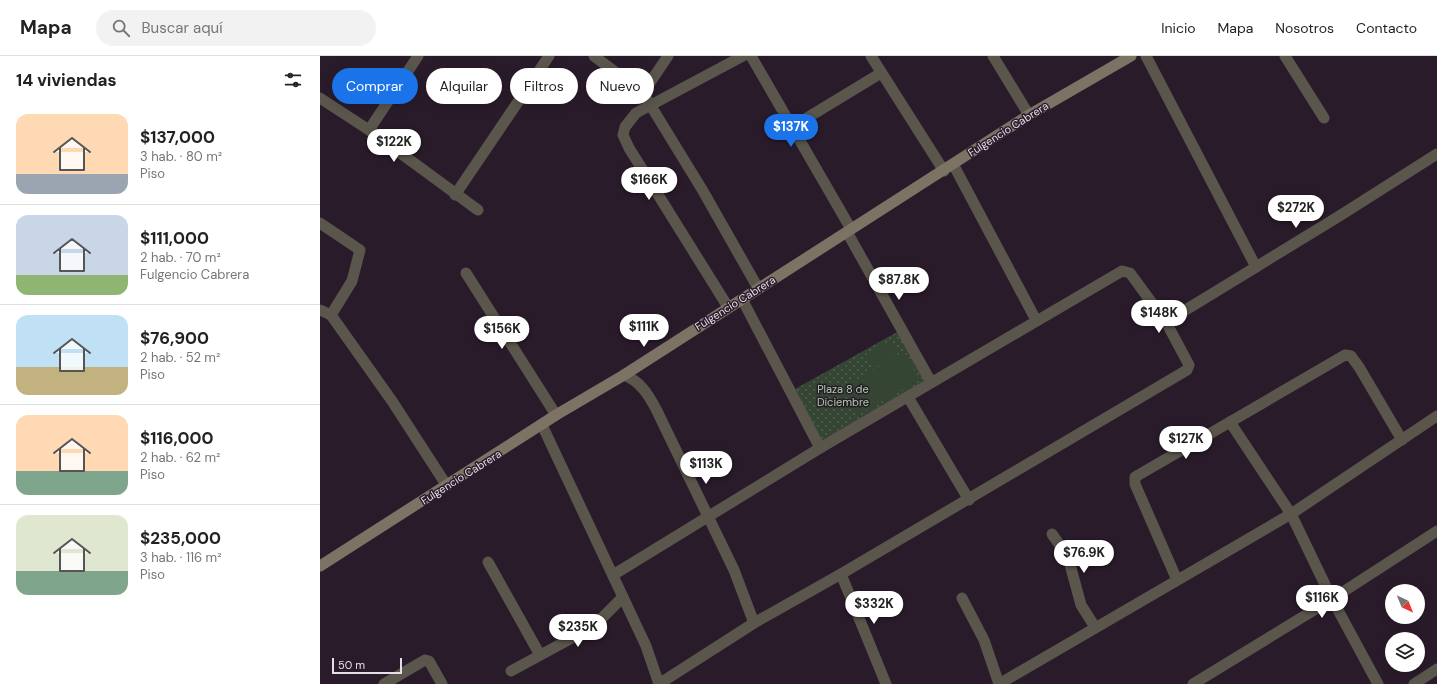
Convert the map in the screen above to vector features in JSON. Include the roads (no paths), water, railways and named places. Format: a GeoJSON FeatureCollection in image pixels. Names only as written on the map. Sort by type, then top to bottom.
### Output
{"type":"FeatureCollection","features":[{"type":"Feature","properties":{"kind":"main road","name":"Fulgencio Cabrera"},"geometry":{"type":"LineString","coordinates":[[320,566],[556,415],[624,375],[742,298],[944,171],[1029,115],[1119,59],[1131,56]]}},
{"type":"Feature","properties":{"kind":"street"},"geometry":{"type":"LineString","coordinates":[[369,130],[418,56]]}},
{"type":"Feature","properties":{"kind":"street"},"geometry":{"type":"LineString","coordinates":[[455,195],[549,56]]}},
{"type":"Feature","properties":{"kind":"street"},"geometry":{"type":"LineString","coordinates":[[594,56],[610,68]]}},
{"type":"Feature","properties":{"kind":"street"},"geometry":{"type":"LineString","coordinates":[[654,77],[668,56]]}},
{"type":"Feature","properties":{"kind":"street"},"geometry":{"type":"LineString","coordinates":[[728,307],[624,140],[623,135],[625,126],[636,113],[743,56]]}},
{"type":"Feature","properties":{"kind":"street"},"geometry":{"type":"LineString","coordinates":[[751,56],[849,230],[931,382]]}},
{"type":"Feature","properties":{"kind":"street"},"geometry":{"type":"LineString","coordinates":[[871,56],[944,171]]}},
{"type":"Feature","properties":{"kind":"street"},"geometry":{"type":"LineString","coordinates":[[993,56],[1029,115]]}},
{"type":"Feature","properties":{"kind":"street"},"geometry":{"type":"LineString","coordinates":[[1146,56],[1256,267]]}},
{"type":"Feature","properties":{"kind":"street"},"geometry":{"type":"LineString","coordinates":[[1285,56],[1324,118]]}},
{"type":"Feature","properties":{"kind":"street"},"geometry":{"type":"LineString","coordinates":[[792,127],[881,73]]}},
{"type":"Feature","properties":{"kind":"street"},"geometry":{"type":"LineString","coordinates":[[320,98],[369,130],[455,195],[478,210]]}},
{"type":"Feature","properties":{"kind":"street"},"geometry":{"type":"LineString","coordinates":[[650,105],[758,288]]}},
{"type":"Feature","properties":{"kind":"street"},"geometry":{"type":"LineString","coordinates":[[1166,322],[1341,215],[1437,154]]}},
{"type":"Feature","properties":{"kind":"street"},"geometry":{"type":"LineString","coordinates":[[953,164],[1036,320]]}},
{"type":"Feature","properties":{"kind":"street"},"geometry":{"type":"LineString","coordinates":[[320,223],[360,250],[352,281],[331,315]]}},
{"type":"Feature","properties":{"kind":"street"},"geometry":{"type":"LineString","coordinates":[[542,425],[646,646],[659,684],[754,623],[969,500],[1187,370],[1189,365],[1166,322],[1130,273],[1124,271],[1036,320],[820,448],[613,575]]}},
{"type":"Feature","properties":{"kind":"street"},"geometry":{"type":"LineString","coordinates":[[466,273],[556,415]]}},
{"type":"Feature","properties":{"kind":"street"},"geometry":{"type":"LineString","coordinates":[[742,298],[820,448]]}},
{"type":"Feature","properties":{"kind":"street"},"geometry":{"type":"LineString","coordinates":[[320,310],[331,315],[392,401],[447,486]]}},
{"type":"Feature","properties":{"kind":"street"},"geometry":{"type":"LineString","coordinates":[[1177,580],[1135,484],[1135,477],[1345,355],[1351,356],[1359,367],[1402,440]]}},
{"type":"Feature","properties":{"kind":"street"},"geometry":{"type":"LineString","coordinates":[[624,375],[637,381],[646,392],[671,439],[734,570],[754,623]]}},
{"type":"Feature","properties":{"kind":"street"},"geometry":{"type":"LineString","coordinates":[[908,397],[969,500]]}},
{"type":"Feature","properties":{"kind":"street"},"geometry":{"type":"LineString","coordinates":[[962,598],[984,640],[999,684],[1291,514],[1437,416]]}},
{"type":"Feature","properties":{"kind":"street"},"geometry":{"type":"LineString","coordinates":[[1230,422],[1291,514],[1332,599],[1378,684]]}},
{"type":"Feature","properties":{"kind":"street"},"geometry":{"type":"LineString","coordinates":[[1193,684],[1332,599],[1437,531]]}},
{"type":"Feature","properties":{"kind":"street"},"geometry":{"type":"LineString","coordinates":[[1052,534],[1068,557],[1081,605],[1095,628]]}},
{"type":"Feature","properties":{"kind":"street"},"geometry":{"type":"LineString","coordinates":[[488,562],[540,655]]}},
{"type":"Feature","properties":{"kind":"street"},"geometry":{"type":"LineString","coordinates":[[841,574],[886,684]]}},
{"type":"Feature","properties":{"kind":"street"},"geometry":{"type":"LineString","coordinates":[[511,671],[583,632],[603,617],[623,596]]}},
{"type":"Feature","properties":{"kind":"street"},"geometry":{"type":"LineString","coordinates":[[384,684],[425,660],[429,661],[442,684]]}},
{"type":"Feature","properties":{"kind":"street"},"geometry":{"type":"LineString","coordinates":[[1414,684],[1437,669]]}},
{"type":"Feature","properties":{"kind":"park label","name":"Plaza 8 de Diciembre"},"geometry":{"type":"Point","coordinates":[843,395]}}]}
